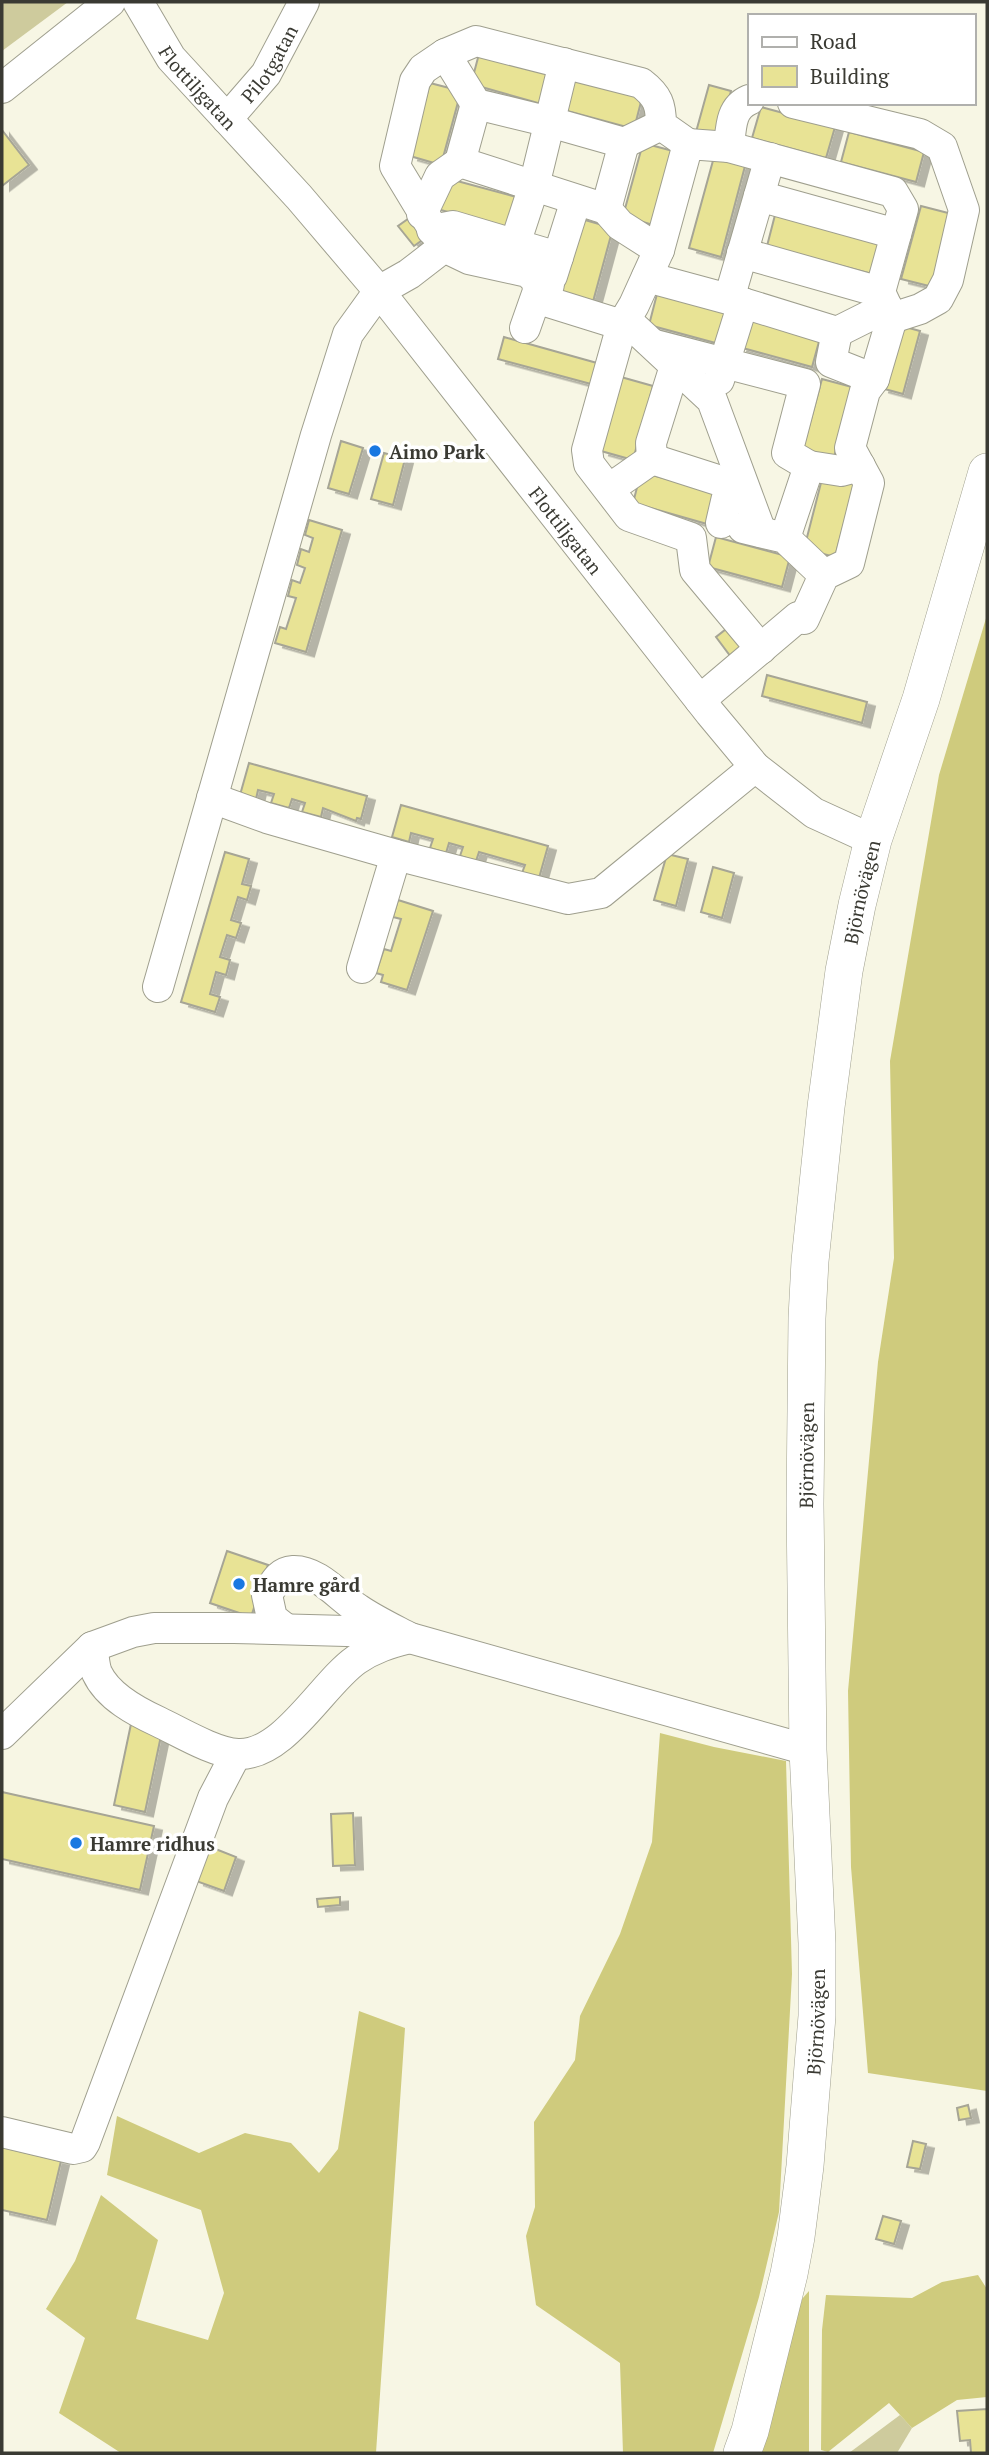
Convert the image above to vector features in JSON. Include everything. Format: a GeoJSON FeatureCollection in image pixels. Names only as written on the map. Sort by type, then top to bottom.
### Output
{"type":"FeatureCollection","features":[{"type":"Feature","properties":{"kind":"main road","name":"Björnövägen"},"geometry":{"type":"LineString","coordinates":[[742,2453],[751,2431],[789,2274],[805,2165],[817,2015],[817,1943],[808,1750],[805,1491],[810,1261],[826,1107],[844,971],[873,840],[921,699],[987,472]]}},
{"type":"Feature","properties":{"kind":"street"},"geometry":{"type":"LineString","coordinates":[[2,88],[110,2]]}},
{"type":"Feature","properties":{"kind":"street","name":"Flottiljgatan"},"geometry":{"type":"LineString","coordinates":[[138,2],[171,58],[299,197],[379,291],[755,767],[814,813],[873,840]]}},
{"type":"Feature","properties":{"kind":"street","name":"Pilotgatan"},"geometry":{"type":"LineString","coordinates":[[227,120],[266,74],[304,2]]}},
{"type":"Feature","properties":{"kind":"street"},"geometry":{"type":"LineString","coordinates":[[549,277],[537,281],[528,272],[469,259],[433,231],[395,166],[415,81],[423,69],[445,54],[476,41],[641,83],[653,92],[661,104],[661,125]]}},
{"type":"Feature","properties":{"kind":"street"},"geometry":{"type":"LineString","coordinates":[[445,54],[476,104],[624,143],[661,125]]}},
{"type":"Feature","properties":{"kind":"street"},"geometry":{"type":"LineString","coordinates":[[515,244],[534,186],[564,63]]}},
{"type":"Feature","properties":{"kind":"street"},"geometry":{"type":"LineString","coordinates":[[729,147],[731,119],[748,100]]}},
{"type":"Feature","properties":{"kind":"street"},"geometry":{"type":"LineString","coordinates":[[158,987],[316,435],[348,334],[379,291],[410,274],[433,231],[440,176],[460,162],[476,104]]}},
{"type":"Feature","properties":{"kind":"street"},"geometry":{"type":"LineString","coordinates":[[742,253],[886,306],[920,309],[938,299],[948,280],[964,210],[942,147],[920,134],[801,105]]}},
{"type":"Feature","properties":{"kind":"street"},"geometry":{"type":"LineString","coordinates":[[661,125],[688,144],[729,147],[893,192],[904,209],[896,234],[874,379],[865,391],[850,448],[869,483],[849,563],[824,575],[801,618],[700,699]]}},
{"type":"Feature","properties":{"kind":"street"},"geometry":{"type":"LineString","coordinates":[[606,209],[624,143]]}},
{"type":"Feature","properties":{"kind":"street"},"geometry":{"type":"LineString","coordinates":[[688,144],[659,250],[624,322],[587,450],[589,464],[629,516],[691,538],[721,523],[773,535]]}},
{"type":"Feature","properties":{"kind":"street"},"geometry":{"type":"LineString","coordinates":[[712,400],[725,363],[742,253],[770,158]]}},
{"type":"Feature","properties":{"kind":"street"},"geometry":{"type":"LineString","coordinates":[[460,162],[606,209],[620,225],[659,250]]}},
{"type":"Feature","properties":{"kind":"street"},"geometry":{"type":"LineString","coordinates":[[759,196],[896,234]]}},
{"type":"Feature","properties":{"kind":"street"},"geometry":{"type":"LineString","coordinates":[[525,328],[549,277],[576,200]]}},
{"type":"Feature","properties":{"kind":"street"},"geometry":{"type":"LineString","coordinates":[[433,231],[453,226],[515,244],[549,277]]}},
{"type":"Feature","properties":{"kind":"street"},"geometry":{"type":"LineString","coordinates":[[549,277],[545,300],[624,322],[652,344],[712,400],[736,481],[773,535],[824,575]]}},
{"type":"Feature","properties":{"kind":"street"},"geometry":{"type":"LineString","coordinates":[[647,277],[837,332],[886,306]]}},
{"type":"Feature","properties":{"kind":"street"},"geometry":{"type":"LineString","coordinates":[[837,332],[831,362],[805,384],[787,453],[809,466],[841,471],[860,466]]}},
{"type":"Feature","properties":{"kind":"street"},"geometry":{"type":"LineString","coordinates":[[652,344],[805,384]]}},
{"type":"Feature","properties":{"kind":"street"},"geometry":{"type":"LineString","coordinates":[[831,362],[874,379]]}},
{"type":"Feature","properties":{"kind":"street"},"geometry":{"type":"LineString","coordinates":[[652,459],[651,443],[675,366]]}},
{"type":"Feature","properties":{"kind":"street"},"geometry":{"type":"LineString","coordinates":[[609,489],[652,459],[736,481]]}},
{"type":"Feature","properties":{"kind":"street"},"geometry":{"type":"LineString","coordinates":[[773,535],[809,466]]}},
{"type":"Feature","properties":{"kind":"street"},"geometry":{"type":"LineString","coordinates":[[721,523],[736,481]]}},
{"type":"Feature","properties":{"kind":"street"},"geometry":{"type":"LineString","coordinates":[[691,538],[695,570],[761,649]]}},
{"type":"Feature","properties":{"kind":"street"},"geometry":{"type":"LineString","coordinates":[[212,798],[267,818],[396,855],[568,899],[601,893],[755,767]]}},
{"type":"Feature","properties":{"kind":"street"},"geometry":{"type":"LineString","coordinates":[[362,968],[396,855]]}},
{"type":"Feature","properties":{"kind":"street"},"geometry":{"type":"LineString","coordinates":[[286,1629],[272,1618],[267,1595],[278,1576],[290,1571],[301,1572],[320,1580],[357,1609],[410,1638]]}},
{"type":"Feature","properties":{"kind":"street"},"geometry":{"type":"LineString","coordinates":[[2,1734],[92,1647],[133,1632],[155,1628],[286,1629],[383,1632],[410,1638],[808,1750]]}},
{"type":"Feature","properties":{"kind":"street"},"geometry":{"type":"LineString","coordinates":[[92,1647],[97,1673],[126,1705],[180,1732],[236,1754],[262,1748],[282,1735],[355,1661],[382,1645],[410,1638]]}},
{"type":"Feature","properties":{"kind":"street"},"geometry":{"type":"LineString","coordinates":[[2,2132],[73,2149],[82,2147],[85,2143],[213,1798],[236,1754]]}},
{"type":"Feature","properties":{"kind":"shaded area"},"geometry":{"type":"Polygon","coordinates":[[[2,2],[68,2],[2,51],[2,2]]]}},
{"type":"Feature","properties":{"kind":"shaded area"},"geometry":{"type":"Polygon","coordinates":[[[987,615],[987,2091],[868,2073],[851,1867],[848,1691],[878,1362],[894,1258],[890,1061],[939,775],[987,615]]]}},
{"type":"Feature","properties":{"kind":"shaded area"},"geometry":{"type":"Polygon","coordinates":[[[660,1733],[786,1761],[792,1974],[779,2212],[759,2297],[713,2453],[623,2453],[620,2363],[536,2305],[526,2236],[535,2207],[534,2122],[575,2060],[580,2016],[620,1934],[652,1842],[660,1733]]]}},
{"type":"Feature","properties":{"kind":"shaded area"},"geometry":{"type":"Polygon","coordinates":[[[359,2011],[405,2028],[376,2453],[121,2453],[59,2413],[85,2338],[46,2309],[75,2261],[101,2195],[158,2240],[136,2319],[208,2340],[224,2293],[201,2210],[107,2175],[117,2116],[199,2153],[245,2133],[291,2143],[319,2173],[338,2149],[359,2011]]]}},
{"type":"Feature","properties":{"kind":"shaded area"},"geometry":{"type":"Polygon","coordinates":[[[978,2275],[987,2289],[987,2397],[957,2400],[912,2428],[889,2403],[828,2452],[821,2450],[822,2330],[826,2295],[912,2298],[942,2282],[978,2275]]]}},
{"type":"Feature","properties":{"kind":"shaded area"},"geometry":{"type":"Polygon","coordinates":[[[809,2291],[809,2453],[759,2453],[802,2299],[809,2291]]]}},
{"type":"Feature","properties":{"kind":"shaded area"},"geometry":{"type":"Polygon","coordinates":[[[900,2415],[912,2428],[897,2453],[849,2453],[900,2415]]]}},
{"type":"Feature","properties":{"kind":"building"},"geometry":{"type":"Polygon","coordinates":[[[479,54],[554,74],[545,105],[471,84],[479,54]]]}},
{"type":"Feature","properties":{"kind":"building"},"geometry":{"type":"Polygon","coordinates":[[[569,78],[642,98],[634,129],[560,109],[569,78]]]}},
{"type":"Feature","properties":{"kind":"building"},"geometry":{"type":"Polygon","coordinates":[[[430,83],[461,91],[441,165],[410,156],[430,83]]]}},
{"type":"Feature","properties":{"kind":"building"},"geometry":{"type":"Polygon","coordinates":[[[709,85],[731,91],[719,138],[696,132],[709,85]]]}},
{"type":"Feature","properties":{"kind":"building"},"geometry":{"type":"Polygon","coordinates":[[[761,107],[835,127],[826,158],[752,138],[761,107]]]}},
{"type":"Feature","properties":{"kind":"building"},"geometry":{"type":"Polygon","coordinates":[[[2,130],[29,165],[2,186],[2,130]]]}},
{"type":"Feature","properties":{"kind":"building"},"geometry":{"type":"Polygon","coordinates":[[[849,132],[924,152],[916,182],[841,162],[849,132]]]}},
{"type":"Feature","properties":{"kind":"building"},"geometry":{"type":"Polygon","coordinates":[[[643,143],[673,151],[653,225],[623,216],[643,143]]]}},
{"type":"Feature","properties":{"kind":"building"},"geometry":{"type":"Polygon","coordinates":[[[714,157],[745,166],[721,257],[689,248],[714,157]]]}},
{"type":"Feature","properties":{"kind":"building"},"geometry":{"type":"Polygon","coordinates":[[[446,178],[520,198],[512,229],[437,209],[446,178]]]}},
{"type":"Feature","properties":{"kind":"building"},"geometry":{"type":"Polygon","coordinates":[[[921,206],[952,214],[933,287],[901,279],[921,206]]]}},
{"type":"Feature","properties":{"kind":"building"},"geometry":{"type":"Polygon","coordinates":[[[775,215],[885,244],[876,275],[767,246],[775,215]]]}},
{"type":"Feature","properties":{"kind":"building"},"geometry":{"type":"Polygon","coordinates":[[[412,216],[428,236],[414,246],[398,226],[412,216]]]}},
{"type":"Feature","properties":{"kind":"building"},"geometry":{"type":"Polygon","coordinates":[[[578,218],[613,228],[591,309],[556,300],[578,218]]]}},
{"type":"Feature","properties":{"kind":"building"},"geometry":{"type":"Polygon","coordinates":[[[657,294],[731,314],[723,345],[649,325],[657,294]]]}},
{"type":"Feature","properties":{"kind":"building"},"geometry":{"type":"Polygon","coordinates":[[[747,318],[820,338],[812,367],[739,347],[747,318]]]}},
{"type":"Feature","properties":{"kind":"building"},"geometry":{"type":"Polygon","coordinates":[[[898,325],[920,331],[903,394],[881,388],[898,325]]]}},
{"type":"Feature","properties":{"kind":"building"},"geometry":{"type":"Polygon","coordinates":[[[504,337],[597,363],[591,384],[498,359],[504,337]]]}},
{"type":"Feature","properties":{"kind":"building"},"geometry":{"type":"Polygon","coordinates":[[[621,377],[653,386],[633,460],[601,451],[621,377]]]}},
{"type":"Feature","properties":{"kind":"building"},"geometry":{"type":"Polygon","coordinates":[[[822,379],[852,387],[833,461],[802,452],[822,379]]]}},
{"type":"Feature","properties":{"kind":"building"},"geometry":{"type":"Polygon","coordinates":[[[341,441],[363,448],[349,494],[328,488],[341,441]]]}},
{"type":"Feature","properties":{"kind":"building"},"geometry":{"type":"Polygon","coordinates":[[[384,453],[405,459],[393,505],[371,499],[384,453]]]}},
{"type":"Feature","properties":{"kind":"building"},"geometry":{"type":"Polygon","coordinates":[[[641,472],[715,492],[707,524],[633,503],[641,472]]]}},
{"type":"Feature","properties":{"kind":"building"},"geometry":{"type":"Polygon","coordinates":[[[823,475],[855,483],[835,557],[804,549],[823,475]]]}},
{"type":"Feature","properties":{"kind":"building"},"geometry":{"type":"Polygon","coordinates":[[[309,520],[342,530],[306,652],[275,643],[280,627],[286,629],[296,598],[288,596],[292,580],[300,583],[305,568],[297,565],[301,549],[309,552],[313,538],[305,535],[309,520]]]}},
{"type":"Feature","properties":{"kind":"building"},"geometry":{"type":"Polygon","coordinates":[[[716,537],[790,557],[782,587],[708,567],[716,537]]]}},
{"type":"Feature","properties":{"kind":"building"},"geometry":{"type":"Polygon","coordinates":[[[730,626],[745,645],[731,657],[716,637],[730,626]]]}},
{"type":"Feature","properties":{"kind":"building"},"geometry":{"type":"Polygon","coordinates":[[[767,675],[867,702],[862,723],[762,696],[767,675]]]}},
{"type":"Feature","properties":{"kind":"building"},"geometry":{"type":"Polygon","coordinates":[[[249,763],[367,796],[361,819],[357,818],[356,821],[323,808],[321,817],[302,812],[305,803],[292,799],[289,808],[271,803],[274,794],[258,790],[256,799],[240,795],[249,763]]]}},
{"type":"Feature","properties":{"kind":"building"},"geometry":{"type":"Polygon","coordinates":[[[401,805],[548,846],[539,878],[522,873],[525,865],[479,852],[476,861],[460,856],[463,847],[449,843],[446,853],[430,848],[433,839],[411,833],[409,842],[392,837],[401,805]]]}},
{"type":"Feature","properties":{"kind":"building"},"geometry":{"type":"Polygon","coordinates":[[[225,852],[249,859],[242,884],[251,886],[247,900],[238,897],[231,920],[241,923],[236,938],[227,935],[220,957],[230,960],[226,975],[216,972],[210,994],[220,997],[215,1012],[181,1002],[225,852]]]}},
{"type":"Feature","properties":{"kind":"building"},"geometry":{"type":"Polygon","coordinates":[[[667,854],[688,859],[676,906],[654,900],[667,854]]]}},
{"type":"Feature","properties":{"kind":"building"},"geometry":{"type":"Polygon","coordinates":[[[713,867],[734,873],[722,918],[701,912],[713,867]]]}},
{"type":"Feature","properties":{"kind":"building"},"geometry":{"type":"Polygon","coordinates":[[[398,900],[433,911],[407,990],[381,982],[383,975],[376,973],[384,949],[391,951],[401,919],[393,917],[398,900]]]}},
{"type":"Feature","properties":{"kind":"building","name":"Hamre gård"},"geometry":{"type":"Polygon","coordinates":[[[227,1551],[268,1565],[251,1617],[210,1603],[227,1551]]]}},
{"type":"Feature","properties":{"kind":"building"},"geometry":{"type":"Polygon","coordinates":[[[131,1724],[162,1731],[145,1812],[114,1805],[131,1724]]]}},
{"type":"Feature","properties":{"kind":"building","name":"Hamre ridhus"},"geometry":{"type":"Polygon","coordinates":[[[2,1792],[154,1826],[140,1890],[2,1859],[2,1792]]]}},
{"type":"Feature","properties":{"kind":"building"},"geometry":{"type":"Polygon","coordinates":[[[353,1813],[355,1865],[333,1866],[331,1814],[353,1813]]]}},
{"type":"Feature","properties":{"kind":"building"},"geometry":{"type":"Polygon","coordinates":[[[208,1846],[236,1857],[224,1891],[196,1881],[208,1846]]]}},
{"type":"Feature","properties":{"kind":"building"},"geometry":{"type":"Polygon","coordinates":[[[340,1897],[340,1905],[318,1907],[317,1899],[340,1897]]]}},
{"type":"Feature","properties":{"kind":"building"},"geometry":{"type":"Polygon","coordinates":[[[968,2105],[971,2118],[959,2120],[957,2108],[968,2105]]]}},
{"type":"Feature","properties":{"kind":"building"},"geometry":{"type":"Polygon","coordinates":[[[913,2141],[926,2144],[920,2169],[907,2167],[913,2141]]]}},
{"type":"Feature","properties":{"kind":"building"},"geometry":{"type":"Polygon","coordinates":[[[2,2147],[61,2161],[47,2220],[2,2210],[2,2147]]]}},
{"type":"Feature","properties":{"kind":"building"},"geometry":{"type":"Polygon","coordinates":[[[883,2216],[901,2221],[894,2244],[876,2239],[883,2216]]]}},
{"type":"Feature","properties":{"kind":"building"},"geometry":{"type":"Polygon","coordinates":[[[987,2409],[987,2453],[971,2453],[970,2440],[960,2441],[957,2411],[987,2409]]]}},
{"type":"Feature","properties":{"kind":"place","name":"Aimo Park"},"geometry":{"type":"Point","coordinates":[375,451]}},
{"type":"Feature","properties":{"kind":"place","name":"Hamre gård"},"geometry":{"type":"Point","coordinates":[239,1584]}},
{"type":"Feature","properties":{"kind":"place","name":"Hamre ridhus"},"geometry":{"type":"Point","coordinates":[76,1843]}}]}
